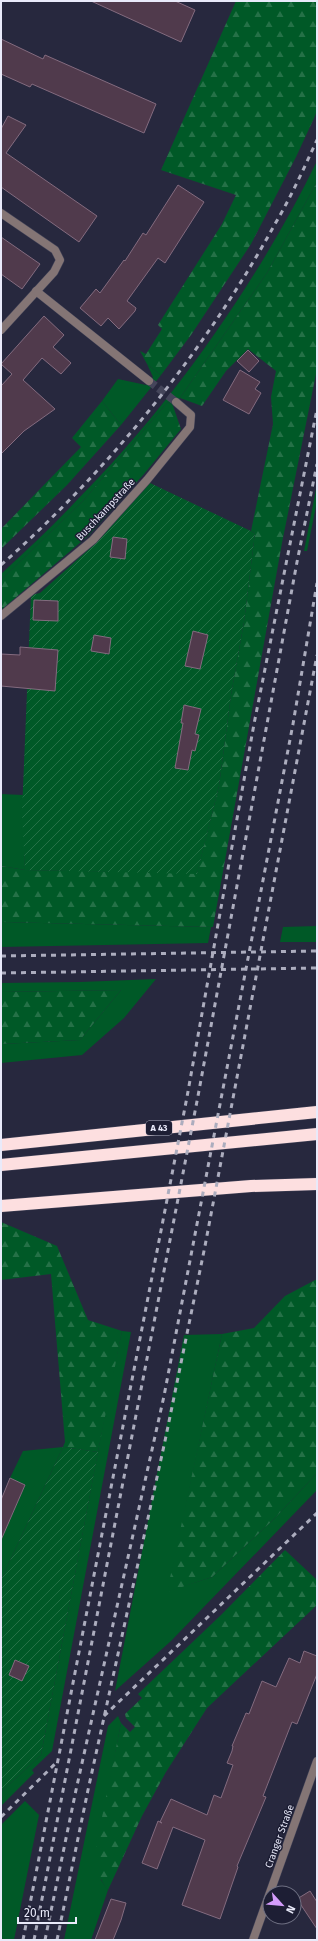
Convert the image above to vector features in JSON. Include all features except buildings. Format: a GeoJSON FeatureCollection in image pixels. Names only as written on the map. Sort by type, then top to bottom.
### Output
{"type":"FeatureCollection","features":[{"type":"Feature","properties":{"kind":"highway","name":"A 43"},"geometry":{"type":"LineString","coordinates":[[1,1145],[317,1112]]}},
{"type":"Feature","properties":{"kind":"highway","name":"A 43"},"geometry":{"type":"LineString","coordinates":[[1,1165],[317,1134]]}},
{"type":"Feature","properties":{"kind":"highway"},"geometry":{"type":"LineString","coordinates":[[1,1206],[251,1186],[317,1184]]}},
{"type":"Feature","properties":{"kind":"street"},"geometry":{"type":"LineString","coordinates":[[1,213],[55,250],[60,260],[58,266],[1,330]]}},
{"type":"Feature","properties":{"kind":"street"},"geometry":{"type":"LineString","coordinates":[[36,291],[149,381]]}},
{"type":"Feature","properties":{"kind":"street","name":"Buschkampstraße"},"geometry":{"type":"LineString","coordinates":[[1,616],[93,540],[190,427],[191,416],[176,402]]}},
{"type":"Feature","properties":{"kind":"street","name":"Cranger Straße"},"geometry":{"type":"LineString","coordinates":[[253,1940],[317,1761]]}},
{"type":"Feature","properties":{"kind":"green space"},"geometry":{"type":"Polygon","coordinates":[[[236,1],[317,1],[317,110],[296,157],[251,244],[191,335],[161,375],[147,364],[140,351],[146,354],[162,329],[158,325],[222,224],[236,195],[161,170],[236,1]]]}},
{"type":"Feature","properties":{"kind":"green space"},"geometry":{"type":"Polygon","coordinates":[[[317,161],[317,182],[267,273],[180,398],[173,406],[168,402],[84,500],[1,580],[1,574],[59,519],[112,463],[179,383],[240,296],[268,251],[294,206],[317,161]]]}},
{"type":"Feature","properties":{"kind":"green space"},"geometry":{"type":"Polygon","coordinates":[[[317,182],[317,369],[282,543],[213,927],[1,922],[1,866],[25,870],[197,873],[219,786],[231,695],[244,622],[255,533],[251,531],[273,424],[271,397],[276,371],[248,349],[226,371],[202,406],[180,398],[267,273],[317,182]]]}},
{"type":"Feature","properties":{"kind":"green space"},"geometry":{"type":"Polygon","coordinates":[[[147,364],[161,375],[121,425],[102,401],[118,379],[146,385],[153,377],[147,364]]]}},
{"type":"Feature","properties":{"kind":"green space"},"geometry":{"type":"Polygon","coordinates":[[[102,401],[121,425],[67,485],[1,549],[1,529],[81,447],[72,438],[102,401]]]}},
{"type":"Feature","properties":{"kind":"green space"},"geometry":{"type":"Polygon","coordinates":[[[168,402],[173,406],[181,429],[144,474],[88,536],[1,610],[1,580],[84,500],[168,402]]]}},
{"type":"Feature","properties":{"kind":"green space"},"geometry":{"type":"Polygon","coordinates":[[[150,483],[255,533],[244,622],[231,695],[219,786],[197,874],[25,870],[22,812],[31,595],[40,593],[97,542],[150,483]]]}},
{"type":"Feature","properties":{"kind":"green space"},"geometry":{"type":"Polygon","coordinates":[[[317,484],[317,501],[307,551],[304,551],[317,484]]]}},
{"type":"Feature","properties":{"kind":"green space"},"geometry":{"type":"Polygon","coordinates":[[[1,794],[23,795],[25,870],[1,866],[1,794]]]}},
{"type":"Feature","properties":{"kind":"green space"},"geometry":{"type":"Polygon","coordinates":[[[1,922],[211,927],[208,943],[1,947],[1,922]]]}},
{"type":"Feature","properties":{"kind":"green space"},"geometry":{"type":"Polygon","coordinates":[[[317,926],[317,942],[280,942],[283,927],[317,926]]]}},
{"type":"Feature","properties":{"kind":"green space"},"geometry":{"type":"Polygon","coordinates":[[[156,979],[124,1018],[82,1055],[1,1063],[1,1044],[80,1040],[121,990],[1,992],[1,983],[156,979]]]}},
{"type":"Feature","properties":{"kind":"green space"},"geometry":{"type":"Polygon","coordinates":[[[121,990],[80,1040],[1,1044],[1,992],[121,990]]]}},
{"type":"Feature","properties":{"kind":"green space"},"geometry":{"type":"Polygon","coordinates":[[[1,1222],[57,1246],[88,1320],[122,1331],[98,1452],[63,1447],[65,1442],[51,1274],[1,1280],[1,1222]]]}},
{"type":"Feature","properties":{"kind":"green space"},"geometry":{"type":"Polygon","coordinates":[[[317,1279],[317,1473],[274,1519],[212,1577],[167,1592],[222,1334],[254,1328],[285,1296],[317,1279]]]}},
{"type":"Feature","properties":{"kind":"green space"},"geometry":{"type":"Polygon","coordinates":[[[122,1331],[131,1332],[52,1751],[32,1770],[34,1773],[1,1806],[1,1792],[41,1755],[111,1382],[122,1331]]]}},
{"type":"Feature","properties":{"kind":"green space"},"geometry":{"type":"Polygon","coordinates":[[[222,1334],[168,1591],[212,1577],[274,1519],[317,1473],[317,1490],[171,1641],[115,1691],[184,1335],[222,1334]]]}},
{"type":"Feature","properties":{"kind":"green space"},"geometry":{"type":"Polygon","coordinates":[[[63,1447],[1,1580],[1,1540],[25,1485],[10,1478],[23,1451],[63,1447]]]}},
{"type":"Feature","properties":{"kind":"green space"},"geometry":{"type":"Polygon","coordinates":[[[63,1447],[98,1452],[41,1755],[1,1792],[1,1580],[63,1447]]]}},
{"type":"Feature","properties":{"kind":"green space"},"geometry":{"type":"Polygon","coordinates":[[[285,1550],[317,1580],[317,1605],[207,1708],[166,1772],[142,1816],[108,1890],[104,1885],[97,1865],[96,1847],[121,1723],[130,1732],[135,1727],[126,1718],[125,1714],[142,1698],[138,1694],[221,1615],[285,1550]]]}},
{"type":"Feature","properties":{"kind":"green space"},"geometry":{"type":"Polygon","coordinates":[[[118,1716],[121,1723],[111,1776],[101,1880],[108,1890],[91,1940],[64,1940],[108,1726],[118,1716]]]}},
{"type":"Feature","properties":{"kind":"green space"},"geometry":{"type":"Polygon","coordinates":[[[25,1801],[39,1815],[14,1940],[3,1940],[1,1935],[1,1825],[25,1801]]]}},
{"type":"Feature","properties":{"kind":"tunnel"},"geometry":{"type":"LineString","coordinates":[[149,381],[176,402]]}},
{"type":"Feature","properties":{"kind":"railway"},"geometry":{"type":"LineString","coordinates":[[1,565],[80,489],[153,406],[186,362],[248,271],[286,203],[317,140]]}},
{"type":"Feature","properties":{"kind":"railway"},"geometry":{"type":"LineString","coordinates":[[23,1940],[187,1097],[254,724],[317,409]]}},
{"type":"Feature","properties":{"kind":"railway"},"geometry":{"type":"LineString","coordinates":[[34,1940],[198,1096],[297,562],[317,464]]}},
{"type":"Feature","properties":{"kind":"railway"},"geometry":{"type":"LineString","coordinates":[[45,1940],[76,1790],[164,1396],[293,724],[317,583]]}},
{"type":"Feature","properties":{"kind":"railway"},"geometry":{"type":"LineString","coordinates":[[57,1940],[88,1790],[165,1441],[205,1246],[317,655]]}},
{"type":"Feature","properties":{"kind":"railway"},"geometry":{"type":"LineString","coordinates":[[1,956],[317,951]]}},
{"type":"Feature","properties":{"kind":"railway"},"geometry":{"type":"LineString","coordinates":[[1,973],[317,968]]}},
{"type":"Feature","properties":{"kind":"railway"},"geometry":{"type":"LineString","coordinates":[[104,1716],[317,1513]]}},
{"type":"Feature","properties":{"kind":"railway"},"geometry":{"type":"LineString","coordinates":[[1,1817],[58,1761]]}}]}
